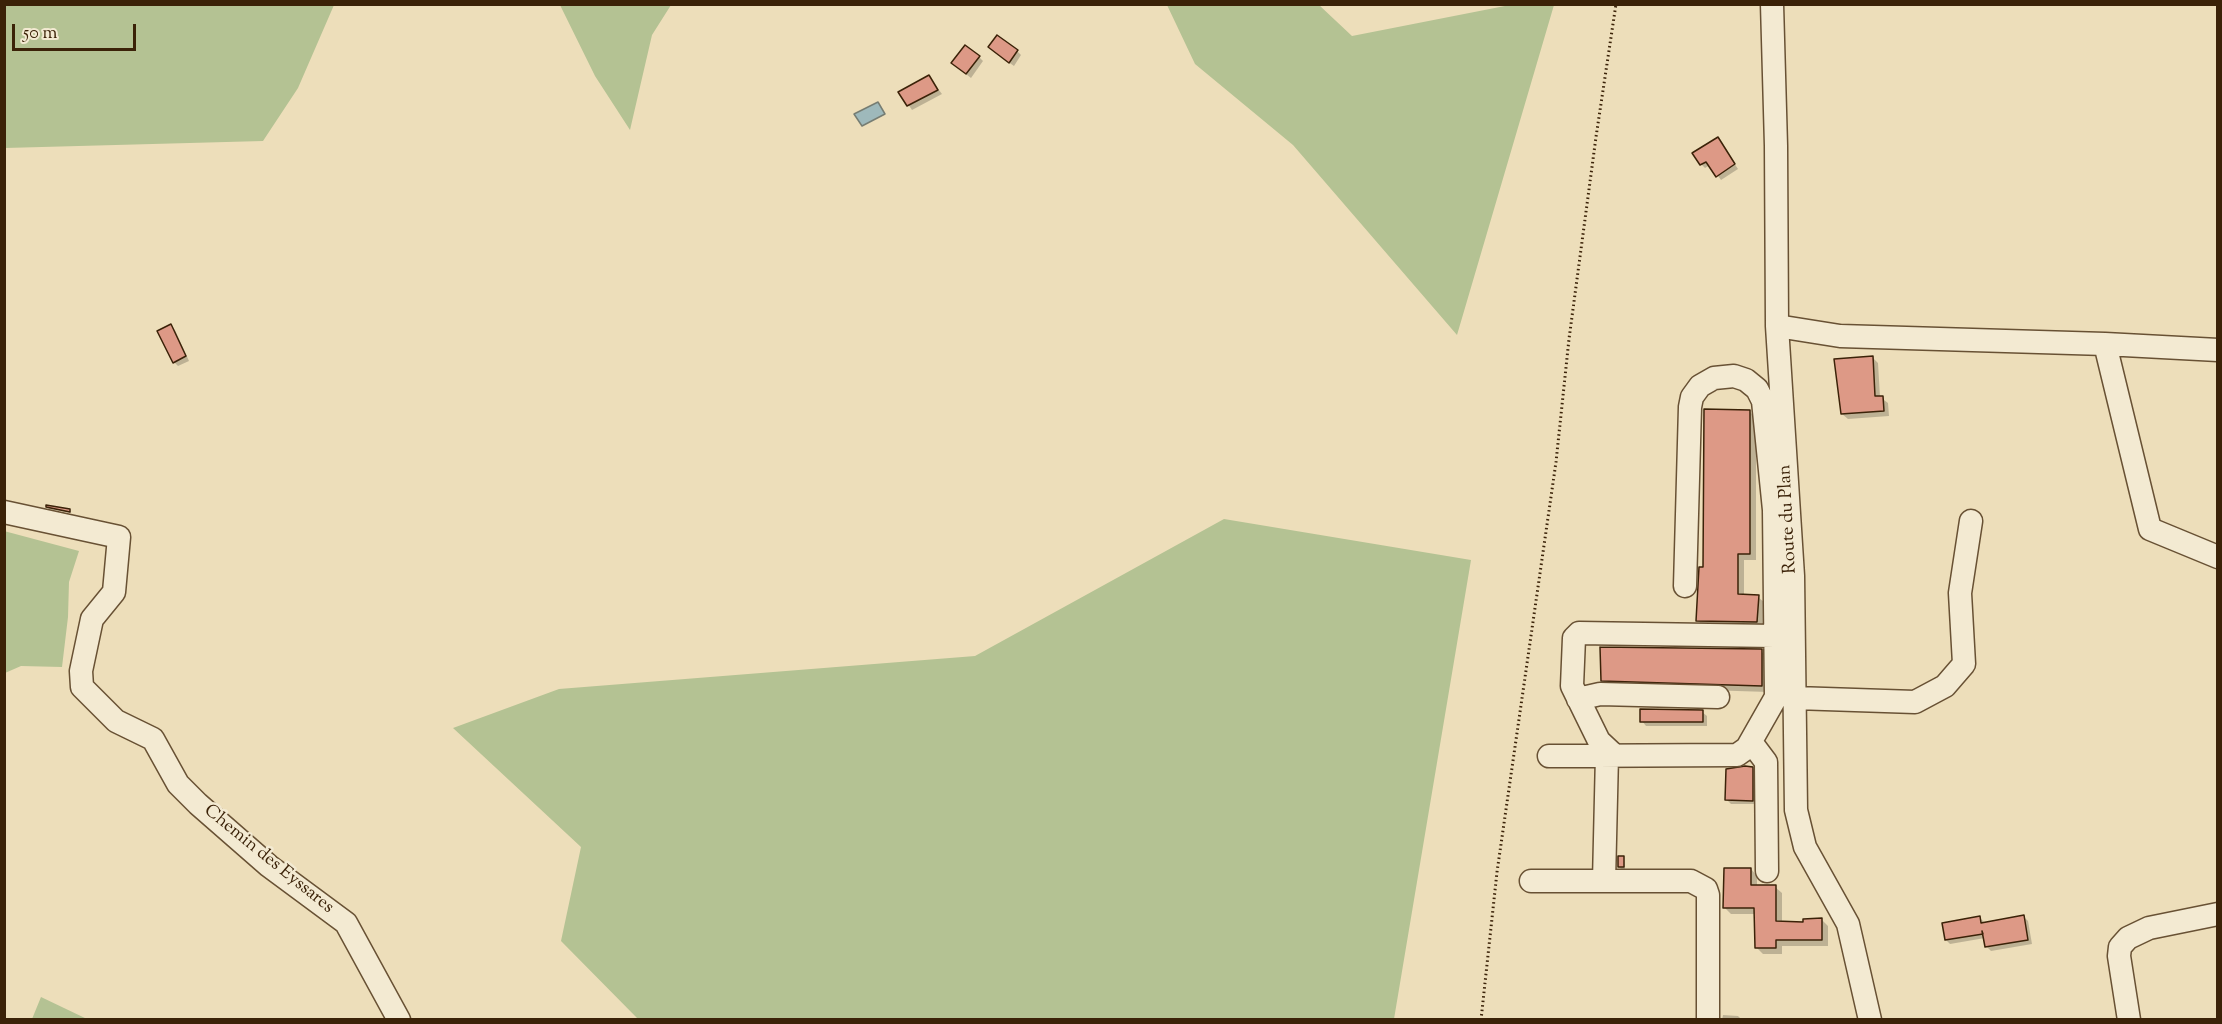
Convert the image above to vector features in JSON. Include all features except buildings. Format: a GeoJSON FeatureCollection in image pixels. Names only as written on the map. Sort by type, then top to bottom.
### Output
{"type":"FeatureCollection","features":[{"type":"Feature","properties":{"kind":"street","name":"Route du Plan"},"geometry":{"type":"LineString","coordinates":[[1772,4],[1777,326],[1793,576],[1796,810],[1805,847],[1848,924],[1870,1020]]}},
{"type":"Feature","properties":{"kind":"street"},"geometry":{"type":"LineString","coordinates":[[1777,326],[1840,336],[2105,344],[2217,350]]}},
{"type":"Feature","properties":{"kind":"street"},"geometry":{"type":"LineString","coordinates":[[2105,344],[2150,529],[2217,557]]}},
{"type":"Feature","properties":{"kind":"street"},"geometry":{"type":"LineString","coordinates":[[1685,586],[1692,397],[1700,386],[1714,378],[1734,376],[1746,380],[1757,389],[1763,401],[1774,510],[1776,697],[1759,749],[1766,762],[1767,871]]}},
{"type":"Feature","properties":{"kind":"street","name":"Chemin des Eyssares"},"geometry":{"type":"LineString","coordinates":[[4,512],[118,537],[114,592],[92,619],[81,671],[82,687],[116,721],[153,739],[178,784],[198,804],[269,866],[346,923],[399,1020]]}},
{"type":"Feature","properties":{"kind":"street"},"geometry":{"type":"LineString","coordinates":[[1795,698],[1915,702],[1946,686],[1964,664],[1960,593],[1971,521]]}},
{"type":"Feature","properties":{"kind":"street"},"geometry":{"type":"LineString","coordinates":[[1604,881],[1611,755],[1599,741],[1572,686],[1574,638],[1579,633],[1774,636]]}},
{"type":"Feature","properties":{"kind":"street"},"geometry":{"type":"LineString","coordinates":[[1578,699],[1600,694],[1718,697]]}},
{"type":"Feature","properties":{"kind":"street"},"geometry":{"type":"LineString","coordinates":[[1550,756],[1737,755],[1747,748],[1759,749],[1796,737]]}},
{"type":"Feature","properties":{"kind":"street"},"geometry":{"type":"LineString","coordinates":[[1531,881],[1691,881],[1706,889],[1708,895],[1708,1020]]}},
{"type":"Feature","properties":{"kind":"street"},"geometry":{"type":"LineString","coordinates":[[2128,1020],[2119,956],[2120,947],[2128,938],[2148,928],[2217,914]]}},
{"type":"Feature","properties":{"kind":"path"},"geometry":{"type":"LineString","coordinates":[[1481,1020],[1497,872],[1556,462],[1569,339],[1616,4]]}},
{"type":"Feature","properties":{"kind":"green space"},"geometry":{"type":"Polygon","coordinates":[[[4,5],[334,5],[298,88],[263,141],[5,148],[4,5]]]}},
{"type":"Feature","properties":{"kind":"green space"},"geometry":{"type":"Polygon","coordinates":[[[560,5],[671,5],[652,35],[630,130],[595,76],[560,5]]]}},
{"type":"Feature","properties":{"kind":"green space"},"geometry":{"type":"Polygon","coordinates":[[[1167,5],[1319,5],[1352,36],[1510,5],[1554,5],[1457,335],[1293,145],[1195,64],[1167,5]]]}},
{"type":"Feature","properties":{"kind":"green space"},"geometry":{"type":"Polygon","coordinates":[[[1224,519],[1471,560],[1394,1019],[638,1019],[561,941],[581,847],[453,728],[559,689],[975,656],[1224,519]]]}},
{"type":"Feature","properties":{"kind":"green space"},"geometry":{"type":"Polygon","coordinates":[[[4,531],[79,551],[69,582],[68,617],[62,667],[21,666],[5,673],[4,531]]]}},
{"type":"Feature","properties":{"kind":"green space"},"geometry":{"type":"Polygon","coordinates":[[[41,997],[87,1019],[32,1019],[41,997]]]}},
{"type":"Feature","properties":{"kind":"water"},"geometry":{"type":"Polygon","coordinates":[[[878,102],[885,114],[862,126],[854,114],[878,102]]]}}]}
